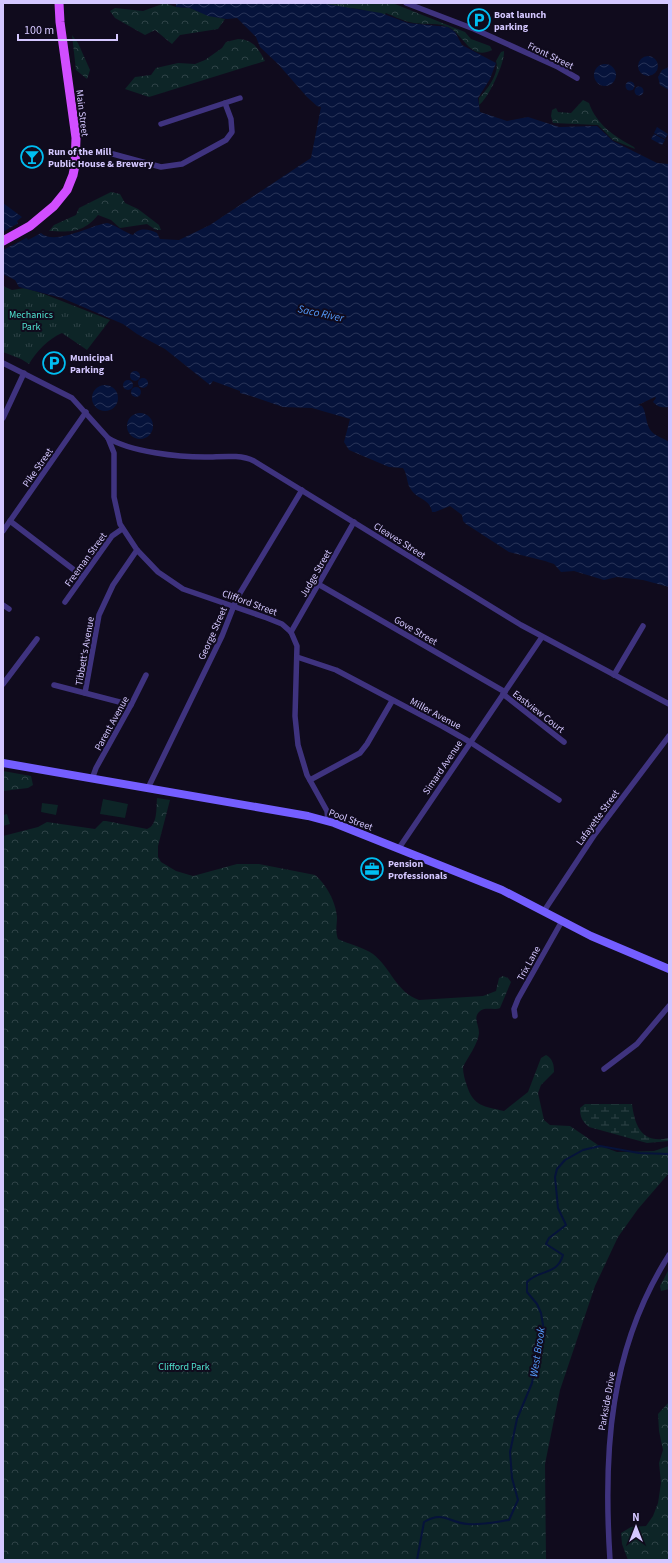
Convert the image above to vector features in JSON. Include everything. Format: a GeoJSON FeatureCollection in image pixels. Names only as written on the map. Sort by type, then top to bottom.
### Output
{"type":"FeatureCollection","features":[{"type":"Feature","properties":{"kind":"main road","name":"Main Street"},"geometry":{"type":"LineString","coordinates":[[3,241],[36,222],[54,206],[67,190],[73,174],[76,152],[60,22],[60,3]]}},
{"type":"Feature","properties":{"kind":"main road","name":"Pool Street"},"geometry":{"type":"LineString","coordinates":[[3,763],[328,821],[502,890],[606,943],[669,969]]}},
{"type":"Feature","properties":{"kind":"street","name":"Front Street"},"geometry":{"type":"LineString","coordinates":[[406,3],[474,29],[558,67],[577,78]]}},
{"type":"Feature","properties":{"kind":"street"},"geometry":{"type":"LineString","coordinates":[[161,124],[240,98]]}},
{"type":"Feature","properties":{"kind":"street"},"geometry":{"type":"LineString","coordinates":[[76,152],[113,154],[161,167],[182,164],[205,153],[226,140],[232,132],[231,119],[226,103]]}},
{"type":"Feature","properties":{"kind":"street"},"geometry":{"type":"LineString","coordinates":[[3,363],[67,395],[86,412],[108,438]]}},
{"type":"Feature","properties":{"kind":"street"},"geometry":{"type":"LineString","coordinates":[[3,418],[24,373]]}},
{"type":"Feature","properties":{"kind":"street","name":"Pike Street"},"geometry":{"type":"LineString","coordinates":[[3,531],[86,412]]}},
{"type":"Feature","properties":{"kind":"street","name":"Cleaves Street"},"geometry":{"type":"LineString","coordinates":[[108,438],[124,445],[168,455],[249,459],[542,637],[669,704]]}},
{"type":"Feature","properties":{"kind":"street","name":"Clifford Street"},"geometry":{"type":"LineString","coordinates":[[108,438],[114,453],[114,504],[122,529],[138,550],[158,572],[179,587],[234,605],[282,624],[291,632]]}},
{"type":"Feature","properties":{"kind":"street","name":"George Street"},"geometry":{"type":"LineString","coordinates":[[148,788],[222,636],[237,598],[302,490]]}},
{"type":"Feature","properties":{"kind":"street"},"geometry":{"type":"LineString","coordinates":[[10,521],[82,576]]}},
{"type":"Feature","properties":{"kind":"street","name":"Judge Street"},"geometry":{"type":"LineString","coordinates":[[291,632],[354,522]]}},
{"type":"Feature","properties":{"kind":"street","name":"Freeman Street"},"geometry":{"type":"LineString","coordinates":[[65,602],[82,576],[112,536],[122,529]]}},
{"type":"Feature","properties":{"kind":"street","name":"Tibbett's Avenue"},"geometry":{"type":"LineString","coordinates":[[85,693],[99,615],[113,585],[138,550]]}},
{"type":"Feature","properties":{"kind":"street","name":"Gove Street"},"geometry":{"type":"LineString","coordinates":[[318,584],[504,693]]}},
{"type":"Feature","properties":{"kind":"street"},"geometry":{"type":"LineString","coordinates":[[3,605],[9,609]]}},
{"type":"Feature","properties":{"kind":"street"},"geometry":{"type":"LineString","coordinates":[[614,675],[643,626]]}},
{"type":"Feature","properties":{"kind":"street"},"geometry":{"type":"LineString","coordinates":[[291,632],[297,646],[295,699],[296,730],[301,757],[310,780],[327,811],[328,821]]}},
{"type":"Feature","properties":{"kind":"street","name":"Simard Avenue"},"geometry":{"type":"LineString","coordinates":[[399,848],[542,637]]}},
{"type":"Feature","properties":{"kind":"street"},"geometry":{"type":"LineString","coordinates":[[3,684],[37,639]]}},
{"type":"Feature","properties":{"kind":"street","name":"Miller Avenue"},"geometry":{"type":"LineString","coordinates":[[297,657],[336,670],[470,742],[559,800]]}},
{"type":"Feature","properties":{"kind":"street","name":"Parent Avenue"},"geometry":{"type":"LineString","coordinates":[[92,779],[96,768],[131,706],[146,675]]}},
{"type":"Feature","properties":{"kind":"street"},"geometry":{"type":"LineString","coordinates":[[54,685],[131,706]]}},
{"type":"Feature","properties":{"kind":"street","name":"Eastview Court"},"geometry":{"type":"LineString","coordinates":[[504,693],[564,742]]}},
{"type":"Feature","properties":{"kind":"street"},"geometry":{"type":"LineString","coordinates":[[310,780],[360,753],[367,744],[392,700]]}},
{"type":"Feature","properties":{"kind":"street","name":"Lafayette Street"},"geometry":{"type":"LineString","coordinates":[[544,911],[595,834],[669,736]]}},
{"type":"Feature","properties":{"kind":"street","name":"Trix Lane"},"geometry":{"type":"LineString","coordinates":[[515,1016],[514,1008],[518,999],[562,920]]}},
{"type":"Feature","properties":{"kind":"street"},"geometry":{"type":"LineString","coordinates":[[604,1069],[637,1044],[669,1006]]}},
{"type":"Feature","properties":{"kind":"street","name":"Parkside Drive"},"geometry":{"type":"LineString","coordinates":[[610,1560],[607,1469],[610,1427],[617,1386],[626,1347],[638,1314],[656,1275],[669,1255]]}},
{"type":"Feature","properties":{"kind":"green space"},"geometry":{"type":"Polygon","coordinates":[[[165,3],[176,7],[190,8],[208,15],[225,19],[218,29],[180,35],[172,44],[155,30],[145,35],[115,18],[110,11],[115,8],[143,11],[165,3]]]}},
{"type":"Feature","properties":{"kind":"green space"},"geometry":{"type":"Polygon","coordinates":[[[302,3],[388,3],[385,16],[359,9],[302,3]]]}},
{"type":"Feature","properties":{"kind":"green space"},"geometry":{"type":"Polygon","coordinates":[[[339,4],[395,4],[465,32],[471,39],[490,46],[492,50],[485,53],[473,50],[455,32],[446,26],[437,24],[418,24],[379,11],[339,4]]]}},
{"type":"Feature","properties":{"kind":"green space"},"geometry":{"type":"Polygon","coordinates":[[[72,35],[78,43],[90,70],[87,79],[76,70],[72,35]]]}},
{"type":"Feature","properties":{"kind":"green space"},"geometry":{"type":"Polygon","coordinates":[[[238,39],[252,43],[260,52],[265,61],[149,97],[125,89],[135,77],[151,75],[156,68],[178,63],[195,64],[205,60],[222,48],[226,42],[238,39]]]}},
{"type":"Feature","properties":{"kind":"green space"},"geometry":{"type":"Polygon","coordinates":[[[504,51],[502,64],[495,80],[487,96],[479,105],[479,98],[486,91],[496,71],[496,61],[501,52],[504,51]]]}},
{"type":"Feature","properties":{"kind":"green space"},"geometry":{"type":"Polygon","coordinates":[[[583,100],[589,103],[592,111],[601,124],[635,149],[613,140],[598,125],[553,123],[551,116],[552,110],[556,108],[558,112],[571,113],[583,100]]]}},
{"type":"Feature","properties":{"kind":"green space"},"geometry":{"type":"Polygon","coordinates":[[[111,192],[120,194],[125,203],[138,209],[159,225],[161,230],[156,230],[147,224],[120,228],[111,220],[98,215],[87,225],[76,230],[49,231],[54,225],[76,215],[79,208],[111,192]]]}},
{"type":"Feature","properties":{"kind":"green space","name":"Mechanics Park"},"geometry":{"type":"Polygon","coordinates":[[[3,286],[12,290],[25,288],[44,294],[110,320],[87,350],[62,333],[43,346],[29,364],[3,352],[3,286]]]}},
{"type":"Feature","properties":{"kind":"green space"},"geometry":{"type":"Polygon","coordinates":[[[3,771],[31,776],[33,785],[28,788],[3,791],[3,771]]]}},
{"type":"Feature","properties":{"kind":"green space","name":"Clifford Park"},"geometry":{"type":"Polygon","coordinates":[[[157,798],[170,800],[158,846],[158,857],[161,862],[176,871],[193,876],[237,864],[259,864],[315,875],[327,888],[335,905],[337,917],[336,931],[338,939],[365,949],[373,954],[385,966],[399,986],[411,996],[419,1000],[483,996],[496,991],[499,978],[503,976],[508,978],[511,982],[500,1008],[484,1009],[477,1014],[476,1019],[479,1030],[478,1037],[475,1046],[463,1067],[467,1086],[473,1098],[477,1102],[485,1106],[504,1111],[528,1092],[541,1058],[546,1055],[553,1062],[554,1072],[541,1085],[538,1093],[544,1120],[550,1125],[570,1126],[598,1145],[617,1152],[654,1151],[669,1146],[669,1173],[638,1209],[618,1237],[595,1286],[560,1390],[545,1464],[546,1560],[3,1560],[3,836],[38,827],[47,822],[95,829],[103,821],[106,821],[147,829],[151,827],[155,820],[157,798]]]}},
{"type":"Feature","properties":{"kind":"green space"},"geometry":{"type":"Polygon","coordinates":[[[103,799],[128,804],[125,818],[100,814],[103,799]]]}},
{"type":"Feature","properties":{"kind":"green space"},"geometry":{"type":"Polygon","coordinates":[[[42,803],[58,805],[56,815],[41,812],[42,803]]]}},
{"type":"Feature","properties":{"kind":"green space"},"geometry":{"type":"Polygon","coordinates":[[[7,814],[10,824],[3,826],[3,815],[7,814]]]}},
{"type":"Feature","properties":{"kind":"green space"},"geometry":{"type":"Polygon","coordinates":[[[585,1104],[632,1104],[635,1120],[646,1136],[660,1139],[669,1138],[669,1141],[647,1143],[589,1127],[583,1121],[580,1114],[580,1108],[585,1104]]]}},
{"type":"Feature","properties":{"kind":"green space"},"geometry":{"type":"Polygon","coordinates":[[[669,1269],[669,1289],[661,1291],[660,1286],[669,1269]]]}},
{"type":"Feature","properties":{"kind":"green space"},"geometry":{"type":"Polygon","coordinates":[[[669,1402],[669,1560],[628,1560],[622,1544],[621,1533],[631,1527],[646,1526],[653,1516],[658,1503],[661,1483],[659,1463],[663,1450],[659,1431],[658,1414],[669,1402]]]}},
{"type":"Feature","properties":{"kind":"water","name":"Saco River"},"geometry":{"type":"Polygon","coordinates":[[[176,3],[320,3],[381,13],[408,23],[448,27],[455,32],[462,45],[496,63],[490,79],[478,98],[480,112],[507,121],[528,117],[559,127],[597,126],[613,141],[657,163],[669,164],[669,407],[657,405],[653,402],[656,398],[655,397],[638,405],[642,406],[644,409],[648,426],[652,432],[669,442],[669,587],[643,580],[617,577],[604,580],[574,571],[561,572],[554,564],[509,552],[466,524],[463,521],[462,515],[450,506],[432,512],[429,504],[415,494],[410,488],[403,468],[389,467],[349,450],[344,442],[350,419],[312,408],[283,407],[240,393],[240,391],[213,381],[210,385],[165,349],[137,334],[123,324],[62,298],[19,287],[15,280],[3,274],[3,203],[22,217],[17,221],[28,240],[41,233],[47,236],[64,236],[107,223],[133,235],[135,232],[141,230],[151,230],[157,233],[160,239],[179,240],[210,225],[311,158],[321,107],[317,106],[307,97],[278,64],[260,47],[256,37],[237,18],[227,19],[208,16],[190,8],[176,7],[176,3]]]}},
{"type":"Feature","properties":{"kind":"water"},"geometry":{"type":"Polygon","coordinates":[[[648,56],[655,59],[658,66],[655,73],[648,76],[641,73],[638,66],[641,59],[648,56]]]}},
{"type":"Feature","properties":{"kind":"water"},"geometry":{"type":"Polygon","coordinates":[[[601,64],[609,64],[616,71],[616,79],[609,86],[601,86],[594,79],[594,71],[601,64]]]}},
{"type":"Feature","properties":{"kind":"water"},"geometry":{"type":"Polygon","coordinates":[[[669,67],[669,90],[660,85],[658,77],[662,70],[669,67]]]}},
{"type":"Feature","properties":{"kind":"water"},"geometry":{"type":"Polygon","coordinates":[[[628,82],[632,82],[634,86],[632,90],[628,90],[626,88],[626,84],[628,82]]]}},
{"type":"Feature","properties":{"kind":"water"},"geometry":{"type":"Polygon","coordinates":[[[637,87],[641,87],[643,91],[641,95],[637,95],[635,93],[635,89],[637,87]]]}},
{"type":"Feature","properties":{"kind":"water"},"geometry":{"type":"Polygon","coordinates":[[[657,127],[668,134],[665,139],[654,133],[657,127]]]}},
{"type":"Feature","properties":{"kind":"water"},"geometry":{"type":"Polygon","coordinates":[[[654,134],[665,140],[662,145],[651,139],[654,134]]]}},
{"type":"Feature","properties":{"kind":"water"},"geometry":{"type":"Polygon","coordinates":[[[133,371],[137,371],[139,372],[139,380],[133,381],[130,378],[130,374],[133,371]]]}},
{"type":"Feature","properties":{"kind":"water"},"geometry":{"type":"Polygon","coordinates":[[[141,378],[145,378],[147,379],[147,387],[141,388],[138,385],[138,381],[141,378]]]}},
{"type":"Feature","properties":{"kind":"water"},"geometry":{"type":"Polygon","coordinates":[[[126,380],[130,380],[132,381],[132,389],[126,390],[123,387],[123,383],[126,380]]]}},
{"type":"Feature","properties":{"kind":"water"},"geometry":{"type":"Polygon","coordinates":[[[105,385],[114,389],[118,398],[114,407],[105,411],[96,407],[92,398],[96,389],[105,385]]]}},
{"type":"Feature","properties":{"kind":"water"},"geometry":{"type":"Polygon","coordinates":[[[134,387],[138,387],[140,388],[140,396],[134,397],[131,394],[131,390],[134,387]]]}},
{"type":"Feature","properties":{"kind":"water"},"geometry":{"type":"Polygon","coordinates":[[[140,413],[149,417],[153,426],[149,435],[140,439],[131,435],[127,426],[131,417],[140,413]]]}},
{"type":"Feature","properties":{"kind":"pier"},"geometry":{"type":"Polygon","coordinates":[[[20,222],[28,237],[3,250],[3,232],[20,222]]]}},
{"type":"Feature","properties":{"kind":"waterway","name":"West Brook"},"geometry":{"type":"LineString","coordinates":[[417,1560],[424,1522],[437,1517],[468,1524],[483,1524],[509,1520],[518,1500],[512,1478],[510,1452],[517,1419],[532,1383],[543,1325],[541,1313],[537,1304],[527,1292],[527,1282],[537,1275],[557,1266],[563,1255],[546,1244],[549,1238],[566,1225],[558,1208],[555,1177],[557,1169],[565,1160],[583,1150],[600,1146],[639,1153],[669,1154]]}},
{"type":"Feature","properties":{"kind":"place","name":"Boat launch parking"},"geometry":{"type":"Point","coordinates":[479,20]}},
{"type":"Feature","properties":{"kind":"place","name":"Run of the Mill Public House & Brewery"},"geometry":{"type":"Point","coordinates":[32,157]}},
{"type":"Feature","properties":{"kind":"place","name":"Municipal Parking"},"geometry":{"type":"Point","coordinates":[54,363]}},
{"type":"Feature","properties":{"kind":"place","name":"Pension Professionals"},"geometry":{"type":"Point","coordinates":[372,869]}}]}
